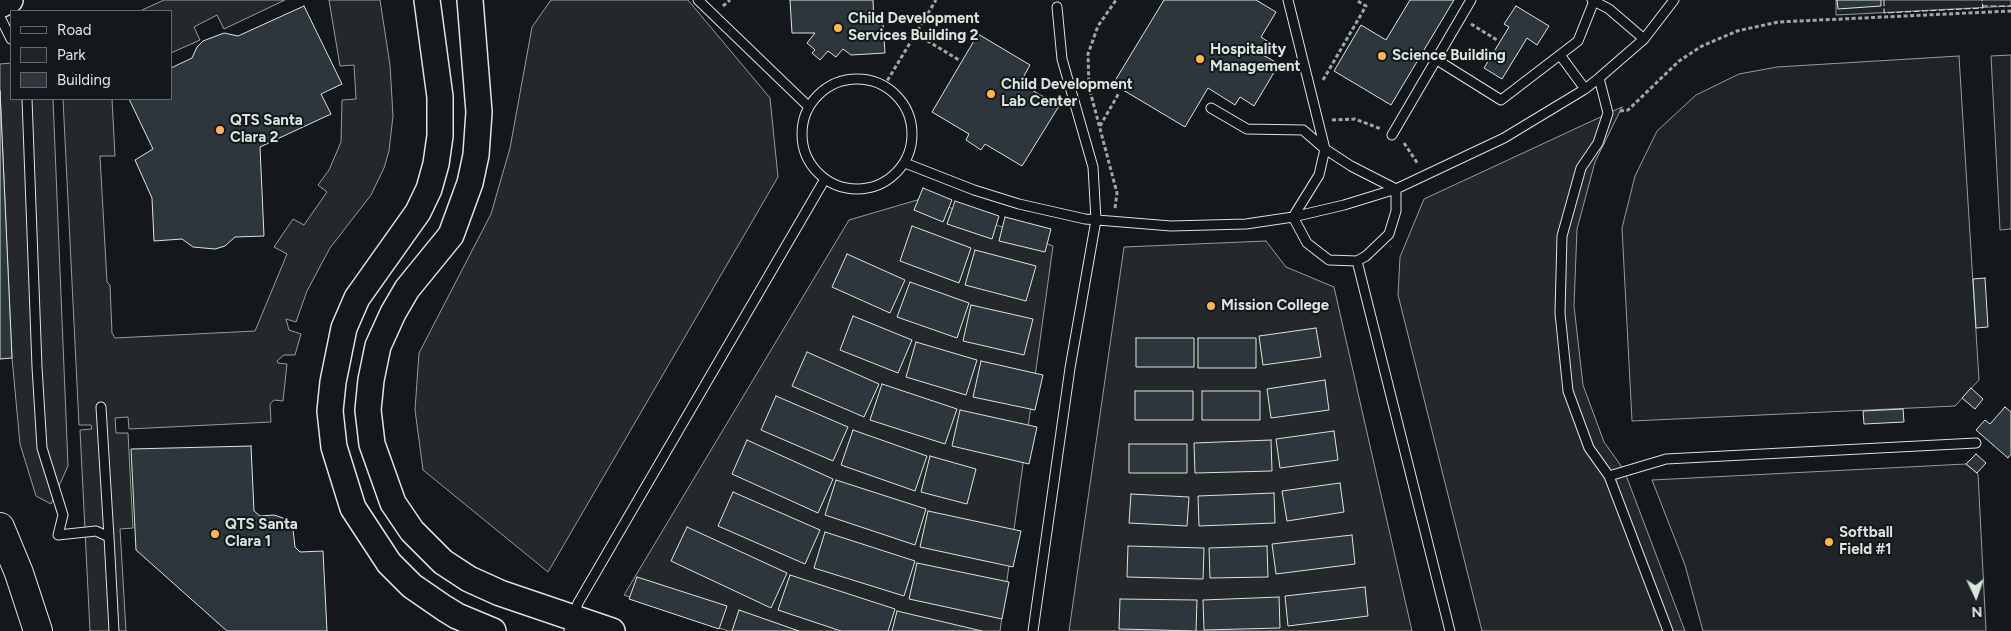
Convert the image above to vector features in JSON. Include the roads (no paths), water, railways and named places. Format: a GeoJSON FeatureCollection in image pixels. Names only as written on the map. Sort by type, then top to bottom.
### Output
{"type":"FeatureCollection","features":[{"type":"Feature","properties":{"kind":"main road"},"geometry":{"type":"LineString","coordinates":[[0,527],[19,573],[38,631]]}},
{"type":"Feature","properties":{"kind":"street"},"geometry":{"type":"LineString","coordinates":[[0,5],[10,0]]}},
{"type":"Feature","properties":{"kind":"street"},"geometry":{"type":"LineString","coordinates":[[427,0],[440,97],[440,136],[436,164],[429,189],[418,212],[357,298],[344,328],[336,364],[330,411],[334,447],[353,508],[384,556],[412,586],[457,616],[489,630]]}},
{"type":"Feature","properties":{"kind":"street"},"geometry":{"type":"LineString","coordinates":[[470,0],[479,112],[476,155],[472,174],[451,235],[407,289],[392,313],[378,346],[371,380],[368,410],[372,444],[393,502],[412,531],[443,562],[470,579],[571,625],[612,631]]}},
{"type":"Feature","properties":{"kind":"lane"},"geometry":{"type":"LineString","coordinates":[[698,0],[810,107]]}},
{"type":"Feature","properties":{"kind":"lane"},"geometry":{"type":"LineString","coordinates":[[1288,0],[1325,149],[1319,175],[1293,217]]}},
{"type":"Feature","properties":{"kind":"lane"},"geometry":{"type":"LineString","coordinates":[[1392,135],[1472,0]]}},
{"type":"Feature","properties":{"kind":"lane"},"geometry":{"type":"LineString","coordinates":[[905,163],[974,190],[1019,204],[1096,220],[1171,226],[1246,224],[1293,217],[1344,205],[1396,189],[1504,138],[1599,78],[1644,39],[1674,0]]}},
{"type":"Feature","properties":{"kind":"lane"},"geometry":{"type":"LineString","coordinates":[[1437,60],[1501,100],[1578,41],[1593,1],[1609,9],[1644,39]]}},
{"type":"Feature","properties":{"kind":"lane"},"geometry":{"type":"LineString","coordinates":[[1033,631],[1070,368],[1096,220],[1092,167],[1062,59],[1057,7]]}},
{"type":"Feature","properties":{"kind":"lane"},"geometry":{"type":"LineString","coordinates":[[0,17],[10,38]]}},
{"type":"Feature","properties":{"kind":"lane"},"geometry":{"type":"LineString","coordinates":[[1560,55],[1584,89]]}},
{"type":"Feature","properties":{"kind":"lane"},"geometry":{"type":"LineString","coordinates":[[1599,78],[1608,113],[1598,143],[1581,168],[1562,236],[1560,312],[1568,391],[1589,448],[1609,476],[1668,631]]}},
{"type":"Feature","properties":{"kind":"lane"},"geometry":{"type":"LineString","coordinates":[[851,80],[868,80],[884,86],[898,97],[908,112],[912,129],[911,147],[905,163],[893,177],[877,186],[859,190],[841,187],[825,179],[809,161],[802,138],[803,122],[810,107],[820,93],[835,84],[851,80]]}},
{"type":"Feature","properties":{"kind":"lane"},"geometry":{"type":"LineString","coordinates":[[27,100],[37,367],[42,448],[63,514],[58,535],[96,531],[109,537]]}},
{"type":"Feature","properties":{"kind":"lane"},"geometry":{"type":"LineString","coordinates":[[1211,108],[1247,129],[1303,130],[1325,149],[1351,166],[1396,189]]}},
{"type":"Feature","properties":{"kind":"lane"},"geometry":{"type":"LineString","coordinates":[[571,625],[578,603],[825,179]]}},
{"type":"Feature","properties":{"kind":"lane"},"geometry":{"type":"LineString","coordinates":[[1293,217],[1307,243],[1329,260],[1357,261],[1366,256],[1389,234],[1396,211],[1396,189]]}},
{"type":"Feature","properties":{"kind":"lane"},"geometry":{"type":"LineString","coordinates":[[1357,261],[1450,631]]}},
{"type":"Feature","properties":{"kind":"lane"},"geometry":{"type":"LineString","coordinates":[[101,407],[114,631]]}},
{"type":"Feature","properties":{"kind":"lane"},"geometry":{"type":"LineString","coordinates":[[1609,476],[1666,459],[1976,443]]}},
{"type":"Feature","properties":{"kind":"place","name":"Child Development Services Building 2"},"geometry":{"type":"Point","coordinates":[838,28]}},
{"type":"Feature","properties":{"kind":"place","name":"Science Building"},"geometry":{"type":"Point","coordinates":[1382,56]}},
{"type":"Feature","properties":{"kind":"place","name":"Hospitality Management"},"geometry":{"type":"Point","coordinates":[1200,59]}},
{"type":"Feature","properties":{"kind":"place","name":"Child Development Lab Center"},"geometry":{"type":"Point","coordinates":[991,94]}},
{"type":"Feature","properties":{"kind":"place","name":"QTS Santa Clara 2"},"geometry":{"type":"Point","coordinates":[220,130]}},
{"type":"Feature","properties":{"kind":"place","name":"Mission College"},"geometry":{"type":"Point","coordinates":[1211,306]}},
{"type":"Feature","properties":{"kind":"place","name":"QTS Santa Clara 1"},"geometry":{"type":"Point","coordinates":[215,534]}},
{"type":"Feature","properties":{"kind":"place","name":"Softball Field #1"},"geometry":{"type":"Point","coordinates":[1829,542]}}]}
